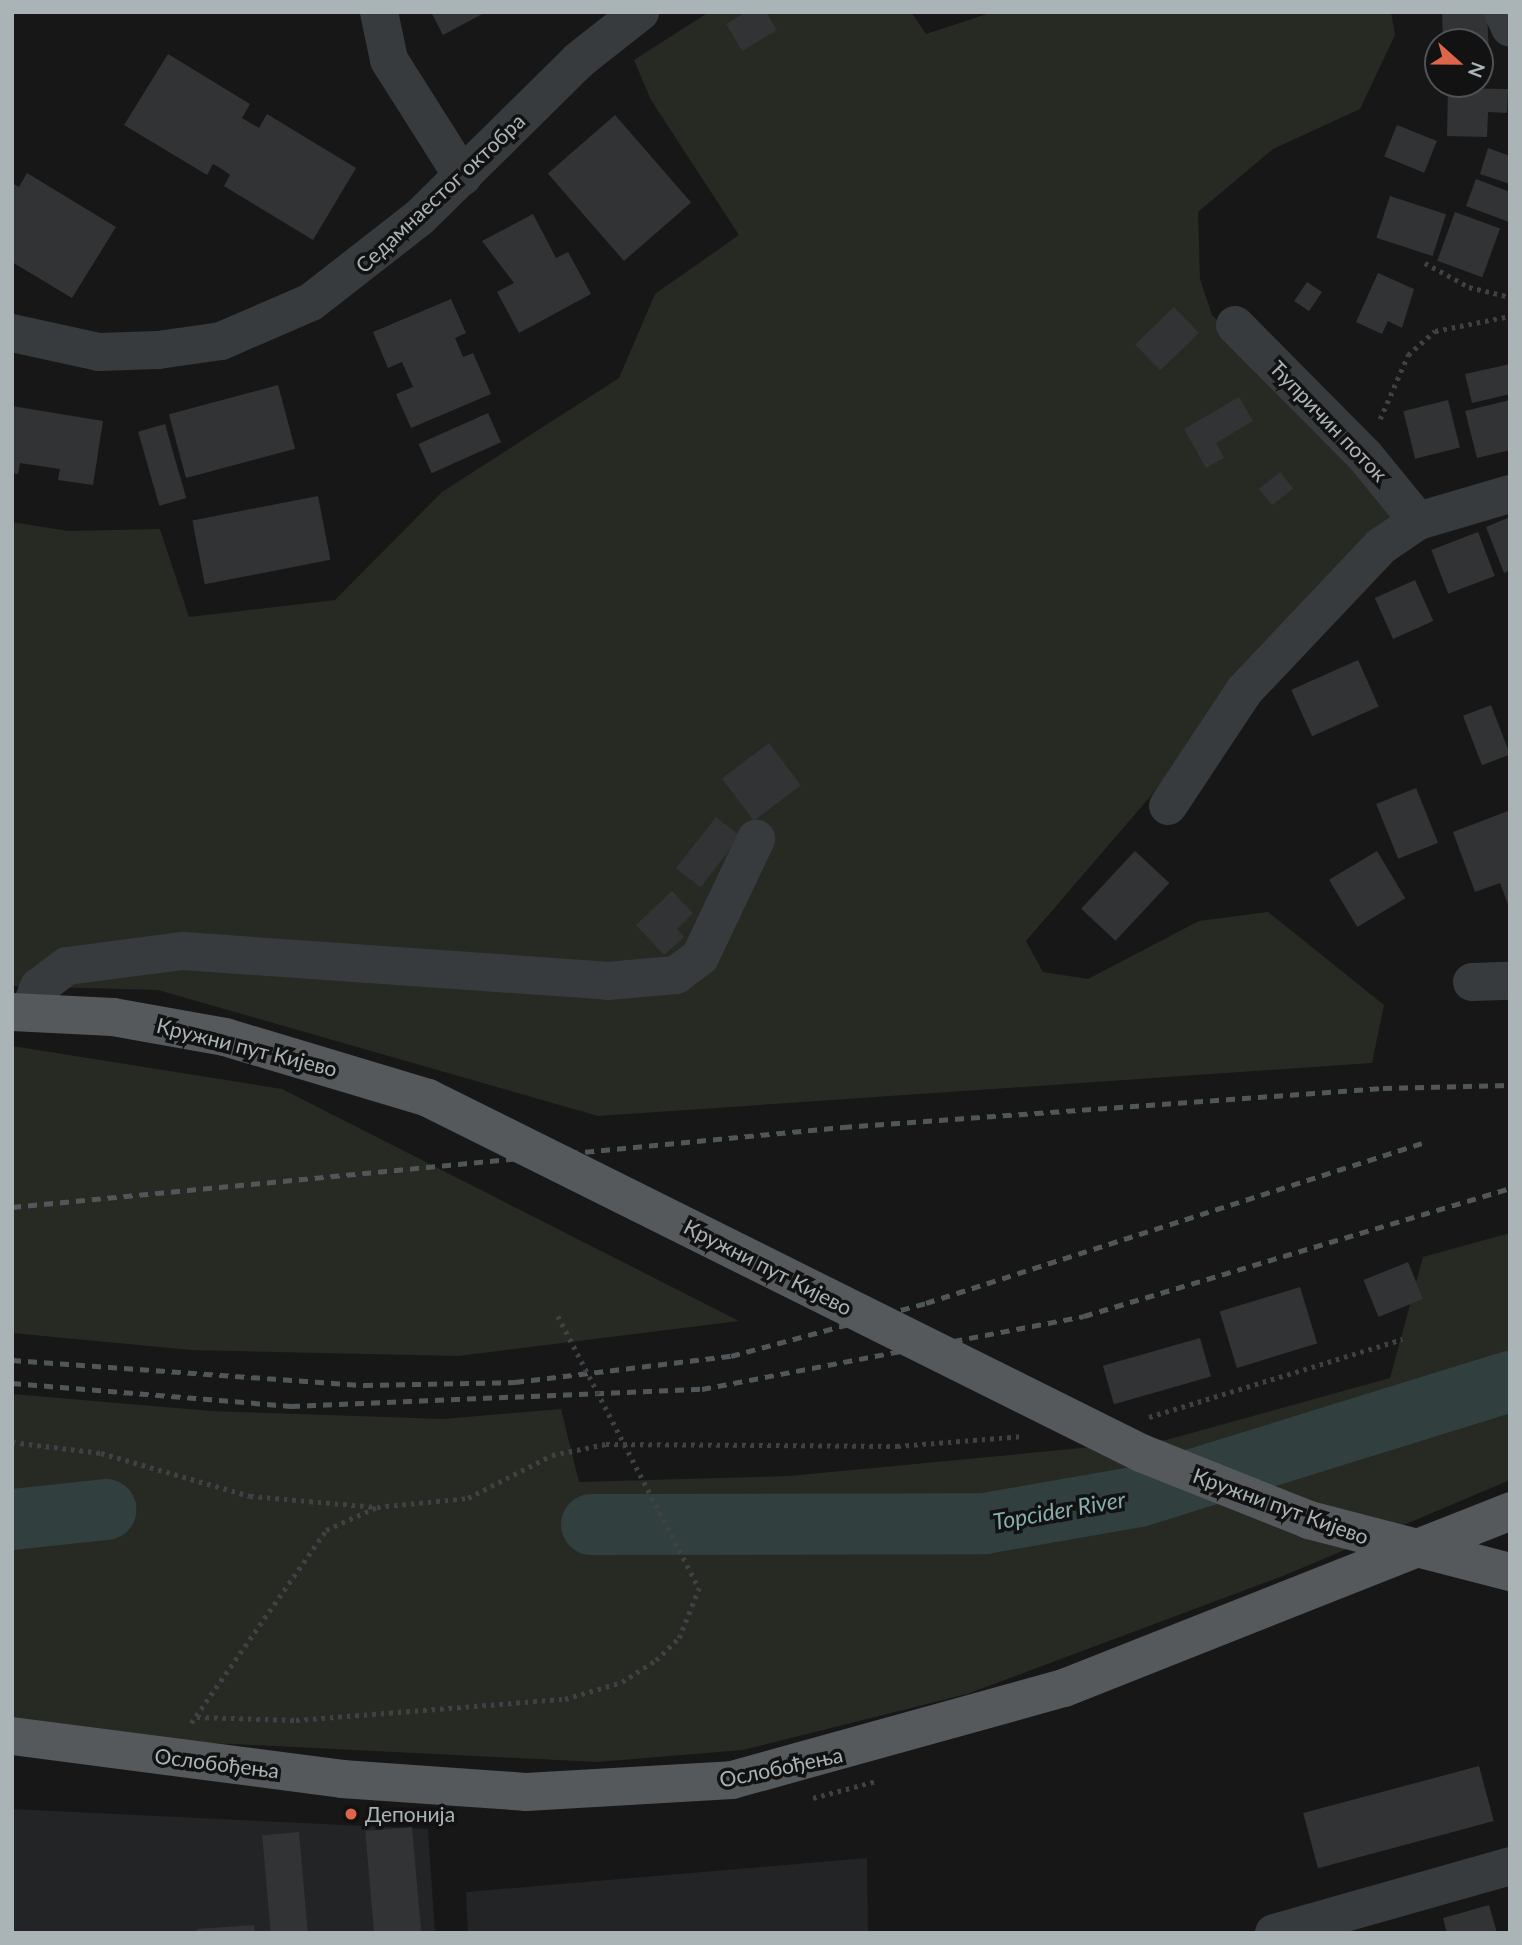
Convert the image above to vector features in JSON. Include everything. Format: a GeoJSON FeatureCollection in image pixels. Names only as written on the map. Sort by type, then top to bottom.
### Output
{"type":"FeatureCollection","features":[{"type":"Feature","properties":{"kind":"main road","name":"Кружни пут Кијево"},"geometry":{"type":"LineString","coordinates":[[21,1011],[225,1037],[428,1098],[1141,1453],[1321,1524],[1510,1572]]}},
{"type":"Feature","properties":{"kind":"main road","name":"Ослобођења"},"geometry":{"type":"LineString","coordinates":[[12,1736],[342,1779],[526,1792],[732,1780],[1064,1688],[1510,1511]]}},
{"type":"Feature","properties":{"kind":"street"},"geometry":{"type":"LineString","coordinates":[[379,12],[389,60],[463,177]]}},
{"type":"Feature","properties":{"kind":"street","name":"Седамнаестог октобра"},"geometry":{"type":"LineString","coordinates":[[12,333],[99,352],[221,341],[276,320],[351,276],[463,177],[579,60],[640,12]]}},
{"type":"Feature","properties":{"kind":"street"},"geometry":{"type":"LineString","coordinates":[[1503,12],[1510,28]]}},
{"type":"Feature","properties":{"kind":"street","name":"Ћупричин поток"},"geometry":{"type":"LineString","coordinates":[[1235,325],[1366,456],[1418,521]]}},
{"type":"Feature","properties":{"kind":"street"},"geometry":{"type":"LineString","coordinates":[[1168,806],[1244,691],[1337,588],[1418,521],[1510,494]]}},
{"type":"Feature","properties":{"kind":"street"},"geometry":{"type":"LineString","coordinates":[[21,1011],[39,987],[67,966],[183,951],[607,981],[676,975],[700,957],[756,839]]}},
{"type":"Feature","properties":{"kind":"street"},"geometry":{"type":"LineString","coordinates":[[1472,982],[1510,981]]}},
{"type":"Feature","properties":{"kind":"street"},"geometry":{"type":"LineString","coordinates":[[1274,1933],[1510,1866]]}},
{"type":"Feature","properties":{"kind":"path"},"geometry":{"type":"LineString","coordinates":[[1425,263],[1469,287],[1510,297]]}},
{"type":"Feature","properties":{"kind":"path"},"geometry":{"type":"LineString","coordinates":[[1393,388],[1408,355],[1435,331],[1510,316]]}},
{"type":"Feature","properties":{"kind":"path"},"geometry":{"type":"LineString","coordinates":[[196,1717],[296,1720],[565,1699],[622,1682],[656,1660],[679,1638],[699,1588],[558,1316]]}},
{"type":"Feature","properties":{"kind":"path"},"geometry":{"type":"LineString","coordinates":[[1139,1420],[1402,1339]]}},
{"type":"Feature","properties":{"kind":"path"},"geometry":{"type":"LineString","coordinates":[[12,1442],[101,1453],[250,1496],[377,1507],[468,1497],[552,1455],[606,1444],[897,1446],[1032,1435]]}},
{"type":"Feature","properties":{"kind":"path"},"geometry":{"type":"LineString","coordinates":[[165,1757],[196,1717],[326,1530],[377,1507]]}},
{"type":"Feature","properties":{"kind":"shaded area"},"geometry":{"type":"Polygon","coordinates":[[[709,12],[911,12],[926,34],[993,12],[1391,12],[1395,35],[1360,109],[1273,149],[1198,212],[1200,279],[1212,315],[1396,511],[1026,941],[1043,972],[1088,979],[1199,921],[1268,912],[1384,1005],[1372,1063],[598,1116],[158,990],[12,986],[12,522],[68,531],[160,529],[189,617],[335,600],[442,492],[619,378],[655,294],[739,235],[651,100],[634,60],[709,12]]]}},
{"type":"Feature","properties":{"kind":"shaded area"},"geometry":{"type":"Polygon","coordinates":[[[12,1046],[282,1089],[739,1321],[458,1356],[191,1350],[12,1333],[12,1046]]]}},
{"type":"Feature","properties":{"kind":"shaded area"},"geometry":{"type":"Polygon","coordinates":[[[1510,1233],[1510,1480],[1283,1576],[967,1694],[743,1750],[597,1762],[191,1742],[12,1717],[12,1394],[211,1411],[443,1419],[561,1409],[579,1482],[789,1476],[1166,1440],[1390,1378],[1423,1257],[1510,1233]]]}},
{"type":"Feature","properties":{"kind":"shaded area"},"geometry":{"type":"Polygon","coordinates":[[[12,1809],[428,1829],[435,1933],[12,1933],[12,1809]]]}},
{"type":"Feature","properties":{"kind":"shaded area"},"geometry":{"type":"Polygon","coordinates":[[[867,1858],[868,1933],[468,1933],[466,1892],[867,1858]]]}},
{"type":"Feature","properties":{"kind":"building"},"geometry":{"type":"Polygon","coordinates":[[[431,12],[486,12],[443,35],[431,12]]]}},
{"type":"Feature","properties":{"kind":"building"},"geometry":{"type":"Polygon","coordinates":[[[746,12],[766,12],[777,30],[742,51],[726,24],[746,12]]]}},
{"type":"Feature","properties":{"kind":"building"},"geometry":{"type":"Polygon","coordinates":[[[1442,12],[1487,12],[1488,28],[1443,28],[1442,12]]]}},
{"type":"Feature","properties":{"kind":"building"},"geometry":{"type":"Polygon","coordinates":[[[168,54],[250,104],[242,118],[259,128],[267,114],[356,168],[313,240],[224,186],[230,175],[222,169],[213,164],[207,175],[124,125],[168,54]]]}},
{"type":"Feature","properties":{"kind":"building"},"geometry":{"type":"Polygon","coordinates":[[[1494,89],[1508,89],[1507,113],[1488,112],[1487,137],[1447,136],[1448,98],[1494,98],[1494,89]]]}},
{"type":"Feature","properties":{"kind":"building"},"geometry":{"type":"Polygon","coordinates":[[[615,115],[691,203],[624,261],[548,173],[615,115]]]}},
{"type":"Feature","properties":{"kind":"building"},"geometry":{"type":"Polygon","coordinates":[[[1397,125],[1437,141],[1424,173],[1384,157],[1397,125]]]}},
{"type":"Feature","properties":{"kind":"building"},"geometry":{"type":"Polygon","coordinates":[[[1488,148],[1510,156],[1510,184],[1480,174],[1488,148]]]}},
{"type":"Feature","properties":{"kind":"building"},"geometry":{"type":"Polygon","coordinates":[[[27,173],[116,227],[72,298],[12,262],[12,183],[19,187],[27,173]]]}},
{"type":"Feature","properties":{"kind":"building"},"geometry":{"type":"Polygon","coordinates":[[[1476,179],[1510,192],[1509,222],[1466,206],[1476,179]]]}},
{"type":"Feature","properties":{"kind":"building"},"geometry":{"type":"Polygon","coordinates":[[[1390,196],[1446,214],[1433,256],[1376,238],[1390,196]]]}},
{"type":"Feature","properties":{"kind":"building"},"geometry":{"type":"Polygon","coordinates":[[[1455,212],[1500,228],[1482,277],[1437,261],[1455,212]]]}},
{"type":"Feature","properties":{"kind":"building"},"geometry":{"type":"Polygon","coordinates":[[[533,214],[556,258],[568,252],[591,294],[519,333],[497,292],[514,283],[482,241],[533,214]]]}},
{"type":"Feature","properties":{"kind":"building"},"geometry":{"type":"Polygon","coordinates":[[[1378,273],[1414,289],[1402,328],[1388,321],[1382,334],[1356,322],[1378,273]]]}},
{"type":"Feature","properties":{"kind":"building"},"geometry":{"type":"Polygon","coordinates":[[[1307,282],[1322,292],[1309,311],[1294,301],[1307,282]]]}},
{"type":"Feature","properties":{"kind":"building"},"geometry":{"type":"Polygon","coordinates":[[[451,299],[466,333],[455,338],[463,357],[473,353],[491,394],[411,428],[396,394],[413,387],[402,362],[388,368],[373,332],[451,299]]]}},
{"type":"Feature","properties":{"kind":"building"},"geometry":{"type":"Polygon","coordinates":[[[1174,307],[1199,333],[1160,370],[1135,345],[1174,307]]]}},
{"type":"Feature","properties":{"kind":"building"},"geometry":{"type":"Polygon","coordinates":[[[1510,364],[1510,394],[1472,403],[1465,374],[1510,364]]]}},
{"type":"Feature","properties":{"kind":"building"},"geometry":{"type":"Polygon","coordinates":[[[278,385],[295,449],[186,478],[169,414],[278,385]]]}},
{"type":"Feature","properties":{"kind":"building"},"geometry":{"type":"Polygon","coordinates":[[[1239,397],[1253,421],[1216,443],[1224,458],[1206,468],[1184,429],[1239,397]]]}},
{"type":"Feature","properties":{"kind":"building"},"geometry":{"type":"Polygon","coordinates":[[[1448,400],[1460,448],[1415,459],[1403,411],[1448,400]]]}},
{"type":"Feature","properties":{"kind":"building"},"geometry":{"type":"Polygon","coordinates":[[[1510,400],[1510,450],[1477,458],[1465,411],[1510,400]]]}},
{"type":"Feature","properties":{"kind":"building"},"geometry":{"type":"Polygon","coordinates":[[[12,406],[103,421],[93,485],[58,480],[60,469],[20,463],[18,474],[12,473],[12,406]]]}},
{"type":"Feature","properties":{"kind":"building"},"geometry":{"type":"Polygon","coordinates":[[[488,413],[501,442],[432,473],[419,444],[488,413]]]}},
{"type":"Feature","properties":{"kind":"building"},"geometry":{"type":"Polygon","coordinates":[[[165,424],[186,498],[159,506],[138,432],[165,424]]]}},
{"type":"Feature","properties":{"kind":"building"},"geometry":{"type":"Polygon","coordinates":[[[1280,472],[1293,488],[1272,505],[1259,489],[1280,472]]]}},
{"type":"Feature","properties":{"kind":"building"},"geometry":{"type":"Polygon","coordinates":[[[318,496],[330,560],[205,584],[192,520],[318,496]]]}},
{"type":"Feature","properties":{"kind":"building"},"geometry":{"type":"Polygon","coordinates":[[[1510,517],[1510,570],[1504,573],[1486,527],[1510,517]]]}},
{"type":"Feature","properties":{"kind":"building"},"geometry":{"type":"Polygon","coordinates":[[[1478,532],[1495,576],[1448,594],[1431,550],[1478,532]]]}},
{"type":"Feature","properties":{"kind":"building"},"geometry":{"type":"Polygon","coordinates":[[[1415,580],[1433,621],[1393,639],[1375,598],[1415,580]]]}},
{"type":"Feature","properties":{"kind":"building"},"geometry":{"type":"Polygon","coordinates":[[[1358,660],[1379,707],[1312,736],[1291,690],[1358,660]]]}},
{"type":"Feature","properties":{"kind":"building"},"geometry":{"type":"Polygon","coordinates":[[[1491,705],[1510,754],[1482,765],[1463,716],[1491,705]]]}},
{"type":"Feature","properties":{"kind":"building"},"geometry":{"type":"Polygon","coordinates":[[[769,743],[801,785],[754,821],[722,779],[769,743]]]}},
{"type":"Feature","properties":{"kind":"building"},"geometry":{"type":"Polygon","coordinates":[[[1416,788],[1438,843],[1398,859],[1376,804],[1416,788]]]}},
{"type":"Feature","properties":{"kind":"building"},"geometry":{"type":"Polygon","coordinates":[[[1508,811],[1509,907],[1500,883],[1475,892],[1453,832],[1508,811]]]}},
{"type":"Feature","properties":{"kind":"building"},"geometry":{"type":"Polygon","coordinates":[[[716,817],[740,836],[700,887],[676,868],[716,817]]]}},
{"type":"Feature","properties":{"kind":"building"},"geometry":{"type":"Polygon","coordinates":[[[1135,851],[1169,883],[1115,941],[1081,909],[1135,851]]]}},
{"type":"Feature","properties":{"kind":"building"},"geometry":{"type":"Polygon","coordinates":[[[1377,851],[1405,898],[1357,927],[1329,880],[1377,851]]]}},
{"type":"Feature","properties":{"kind":"building"},"geometry":{"type":"Polygon","coordinates":[[[672,891],[693,913],[677,929],[684,937],[664,955],[636,925],[672,891]]]}},
{"type":"Feature","properties":{"kind":"building"},"geometry":{"type":"Polygon","coordinates":[[[1408,1262],[1423,1299],[1378,1317],[1363,1280],[1408,1262]]]}},
{"type":"Feature","properties":{"kind":"building"},"geometry":{"type":"Polygon","coordinates":[[[1300,1287],[1317,1343],[1237,1368],[1220,1312],[1300,1287]]]}},
{"type":"Feature","properties":{"kind":"building"},"geometry":{"type":"Polygon","coordinates":[[[1200,1338],[1211,1376],[1114,1404],[1103,1366],[1200,1338]]]}},
{"type":"Feature","properties":{"kind":"building"},"geometry":{"type":"Polygon","coordinates":[[[1479,1766],[1494,1821],[1318,1868],[1303,1813],[1479,1766]]]}},
{"type":"Feature","properties":{"kind":"building"},"geometry":{"type":"Polygon","coordinates":[[[412,1827],[421,1933],[374,1933],[365,1831],[412,1827]]]}},
{"type":"Feature","properties":{"kind":"building"},"geometry":{"type":"Polygon","coordinates":[[[299,1832],[308,1933],[271,1933],[262,1835],[299,1832]]]}},
{"type":"Feature","properties":{"kind":"building"},"geometry":{"type":"Polygon","coordinates":[[[1489,1905],[1497,1933],[1447,1933],[1443,1918],[1489,1905]]]}},
{"type":"Feature","properties":{"kind":"building"},"geometry":{"type":"Polygon","coordinates":[[[254,1925],[255,1933],[197,1933],[197,1929],[254,1925]]]}},
{"type":"Feature","properties":{"kind":"waterway","name":"Topcider River"},"geometry":{"type":"LineString","coordinates":[[591,1524],[984,1523],[1138,1496],[1510,1381]]}},
{"type":"Feature","properties":{"kind":"waterway","name":"Topcider River"},"geometry":{"type":"LineString","coordinates":[[12,1519],[105,1509]]}},
{"type":"Feature","properties":{"kind":"railway"},"geometry":{"type":"LineString","coordinates":[[12,1207],[843,1127],[1383,1088],[1510,1085]]}},
{"type":"Feature","properties":{"kind":"railway"},"geometry":{"type":"LineString","coordinates":[[12,1360],[364,1385],[515,1382],[731,1356],[926,1303],[1422,1143]]}},
{"type":"Feature","properties":{"kind":"railway"},"geometry":{"type":"LineString","coordinates":[[12,1383],[291,1406],[702,1389],[1084,1316],[1510,1188]]}},
{"type":"Feature","properties":{"kind":"place","name":"Депонија"},"geometry":{"type":"Point","coordinates":[351,1814]}}]}
